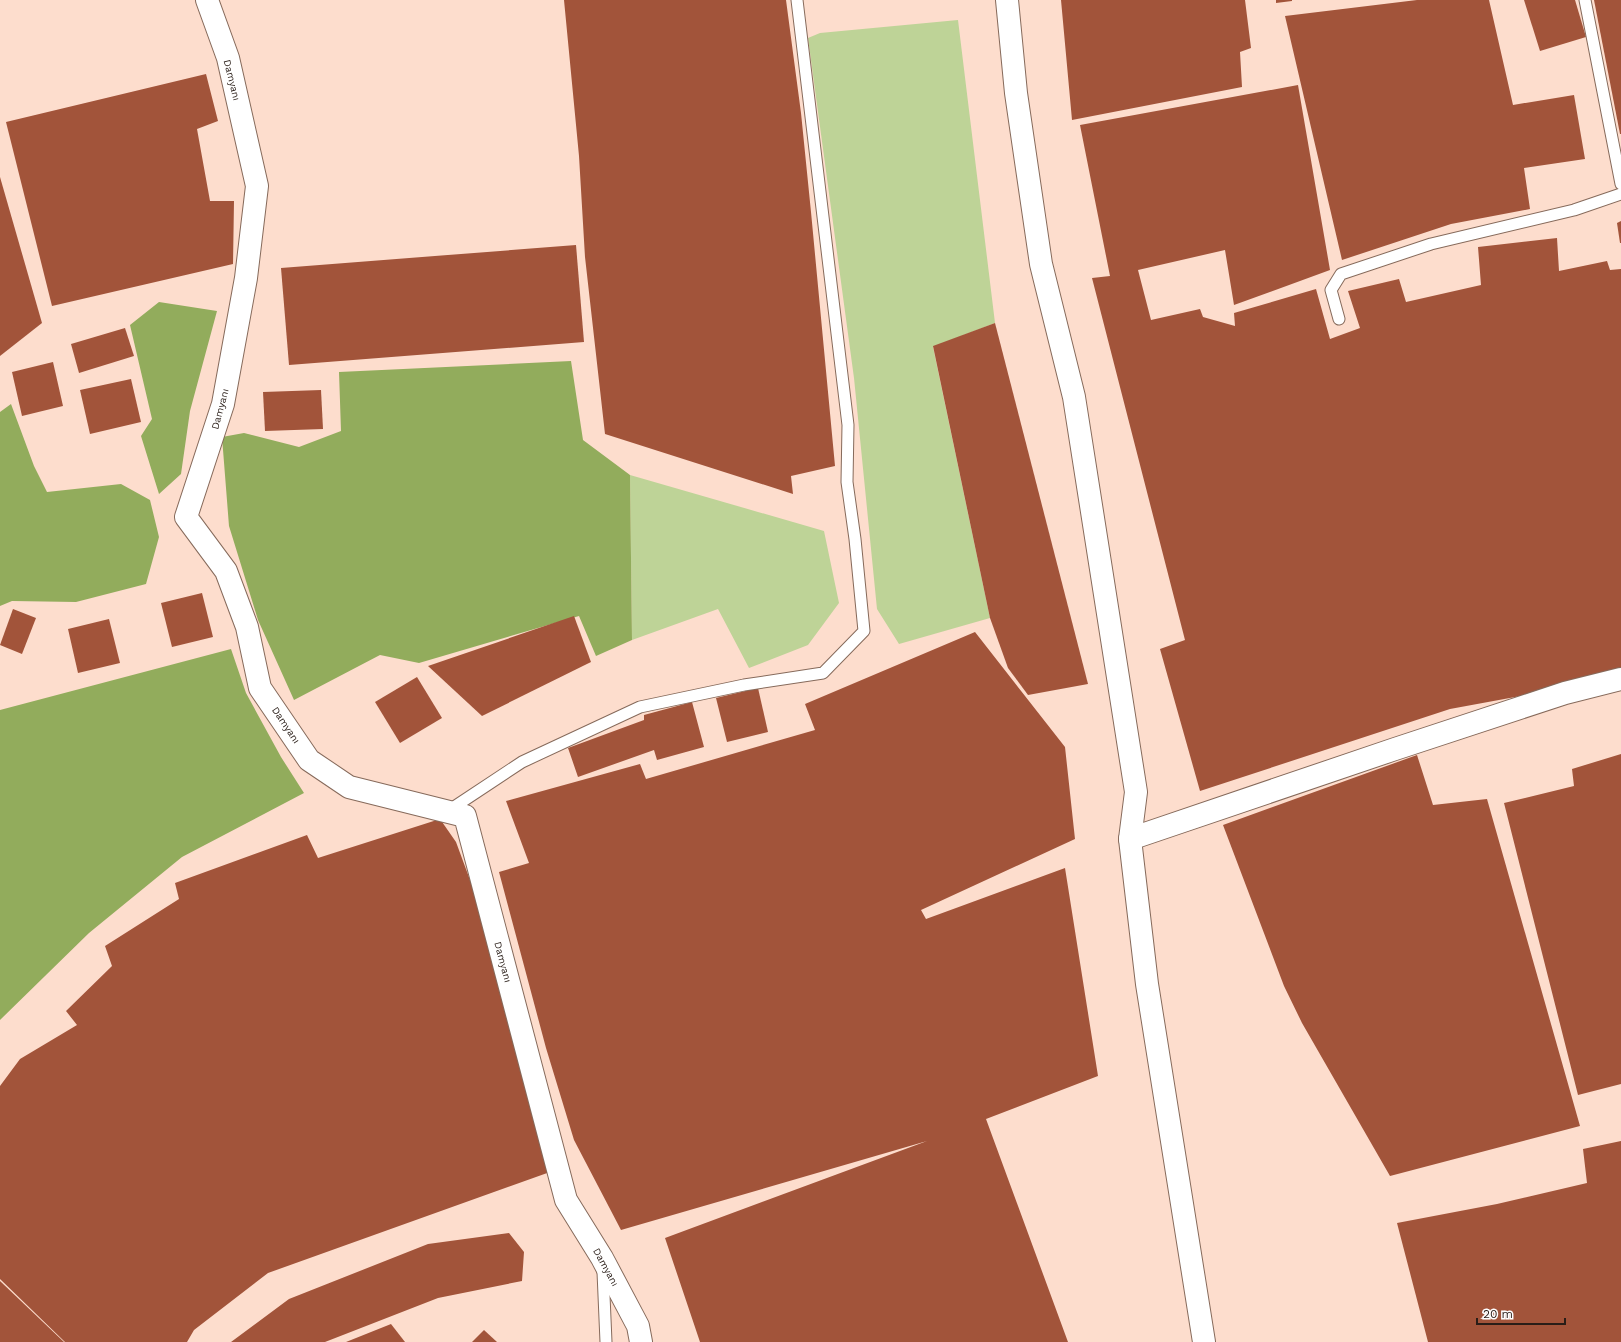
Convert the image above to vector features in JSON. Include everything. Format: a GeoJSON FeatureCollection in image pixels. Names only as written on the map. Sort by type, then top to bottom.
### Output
{"type":"FeatureCollection","features":[{"type":"Feature","properties":{"kind":"street","name":"Damyanı"},"geometry":{"type":"LineString","coordinates":[[207,0],[228,58],[257,186],[246,278],[223,404],[186,517],[226,571],[247,627],[260,688],[310,760],[349,787],[465,816],[566,1200],[602,1258],[638,1326],[641,1342]]}},
{"type":"Feature","properties":{"kind":"street"},"geometry":{"type":"LineString","coordinates":[[1007,0],[1016,93],[1041,264],[1074,397],[1136,792],[1130,839],[1147,984],[1174,1142],[1204,1342]]}},
{"type":"Feature","properties":{"kind":"street"},"geometry":{"type":"LineString","coordinates":[[1130,839],[1565,693],[1621,679]]}},
{"type":"Feature","properties":{"kind":"lane"},"geometry":{"type":"LineString","coordinates":[[448,811],[522,762],[640,707],[744,685],[823,673],[864,631],[855,539],[846,482],[848,425],[797,0]]}},
{"type":"Feature","properties":{"kind":"lane"},"geometry":{"type":"LineString","coordinates":[[1585,0],[1621,184]]}},
{"type":"Feature","properties":{"kind":"lane"},"geometry":{"type":"LineString","coordinates":[[1339,319],[1331,290],[1341,274],[1431,244],[1574,210],[1621,194]]}},
{"type":"Feature","properties":{"kind":"lane"},"geometry":{"type":"LineString","coordinates":[[602,1258],[606,1342]]}},
{"type":"Feature","properties":{"kind":"green space"},"geometry":{"type":"Polygon","coordinates":[[[958,20],[995,323],[933,347],[990,618],[899,644],[877,609],[854,378],[808,38],[820,33],[958,20]]]}},
{"type":"Feature","properties":{"kind":"green space"},"geometry":{"type":"Polygon","coordinates":[[[159,302],[217,311],[190,411],[181,474],[159,494],[141,436],[152,419],[130,325],[159,302]]]}},
{"type":"Feature","properties":{"kind":"green space"},"geometry":{"type":"Polygon","coordinates":[[[571,361],[583,440],[630,475],[632,640],[596,656],[579,616],[419,663],[380,655],[294,700],[258,620],[229,526],[222,437],[244,433],[299,447],[341,431],[339,372],[571,361]]]}},
{"type":"Feature","properties":{"kind":"green space"},"geometry":{"type":"Polygon","coordinates":[[[11,404],[34,466],[47,492],[121,484],[150,500],[159,537],[146,584],[76,602],[12,601],[0,606],[0,412],[11,404]]]}},
{"type":"Feature","properties":{"kind":"green space"},"geometry":{"type":"Polygon","coordinates":[[[630,475],[824,531],[839,603],[808,645],[749,668],[718,609],[632,640],[630,475]]]}},
{"type":"Feature","properties":{"kind":"green space"},"geometry":{"type":"Polygon","coordinates":[[[231,649],[246,693],[281,757],[304,793],[182,857],[89,933],[0,1020],[0,710],[231,649]]]}},
{"type":"Feature","properties":{"kind":"building"},"geometry":{"type":"Polygon","coordinates":[[[564,0],[786,0],[801,113],[835,466],[791,476],[793,494],[605,434],[585,257],[579,156],[564,0]]]}},
{"type":"Feature","properties":{"kind":"building"},"geometry":{"type":"Polygon","coordinates":[[[1061,0],[1245,0],[1251,48],[1240,52],[1242,87],[1072,120],[1061,0]]]}},
{"type":"Feature","properties":{"kind":"building"},"geometry":{"type":"Polygon","coordinates":[[[1276,0],[1292,0],[1292,1],[1276,3],[1276,0]]]}},
{"type":"Feature","properties":{"kind":"building"},"geometry":{"type":"Polygon","coordinates":[[[1417,0],[1489,0],[1513,105],[1574,95],[1585,159],[1524,168],[1530,209],[1451,224],[1342,260],[1285,16],[1417,0]]]}},
{"type":"Feature","properties":{"kind":"building"},"geometry":{"type":"Polygon","coordinates":[[[1524,0],[1575,0],[1586,37],[1540,51],[1524,0]]]}},
{"type":"Feature","properties":{"kind":"building"},"geometry":{"type":"Polygon","coordinates":[[[1594,0],[1621,0],[1621,134],[1620,134],[1594,0]]]}},
{"type":"Feature","properties":{"kind":"building"},"geometry":{"type":"Polygon","coordinates":[[[206,74],[218,121],[197,129],[210,201],[234,201],[233,264],[52,306],[6,122],[206,74]]]}},
{"type":"Feature","properties":{"kind":"building"},"geometry":{"type":"Polygon","coordinates":[[[1298,85],[1330,270],[1234,305],[1225,250],[1138,270],[1151,320],[1200,309],[1203,317],[1235,326],[1234,313],[1316,289],[1330,339],[1360,328],[1348,291],[1399,279],[1406,302],[1481,285],[1478,247],[1557,238],[1559,271],[1607,261],[1610,270],[1621,269],[1621,674],[1581,685],[1450,709],[1200,791],[1160,649],[1185,640],[1092,278],[1110,276],[1080,125],[1298,85]]]}},
{"type":"Feature","properties":{"kind":"building"},"geometry":{"type":"Polygon","coordinates":[[[0,177],[42,323],[0,356],[0,177]]]}},
{"type":"Feature","properties":{"kind":"building"},"geometry":{"type":"Polygon","coordinates":[[[1621,221],[1621,243],[1620,243],[1617,223],[1621,221]]]}},
{"type":"Feature","properties":{"kind":"building"},"geometry":{"type":"Polygon","coordinates":[[[576,245],[584,342],[289,365],[281,268],[576,245]]]}},
{"type":"Feature","properties":{"kind":"building"},"geometry":{"type":"Polygon","coordinates":[[[995,323],[1088,684],[1028,695],[1008,668],[990,618],[933,346],[995,323]]]}},
{"type":"Feature","properties":{"kind":"building"},"geometry":{"type":"Polygon","coordinates":[[[125,328],[134,356],[79,373],[71,344],[125,328]]]}},
{"type":"Feature","properties":{"kind":"building"},"geometry":{"type":"Polygon","coordinates":[[[53,362],[63,406],[22,416],[12,372],[53,362]]]}},
{"type":"Feature","properties":{"kind":"building"},"geometry":{"type":"Polygon","coordinates":[[[131,379],[141,422],[90,434],[80,390],[131,379]]]}},
{"type":"Feature","properties":{"kind":"building"},"geometry":{"type":"Polygon","coordinates":[[[321,390],[323,429],[265,431],[263,392],[321,390]]]}},
{"type":"Feature","properties":{"kind":"building"},"geometry":{"type":"Polygon","coordinates":[[[202,593],[213,637],[172,647],[161,603],[202,593]]]}},
{"type":"Feature","properties":{"kind":"building"},"geometry":{"type":"Polygon","coordinates":[[[13,609],[36,618],[22,654],[0,645],[13,609]]]}},
{"type":"Feature","properties":{"kind":"building"},"geometry":{"type":"Polygon","coordinates":[[[574,616],[591,662],[482,716],[428,666],[574,616]]]}},
{"type":"Feature","properties":{"kind":"building"},"geometry":{"type":"Polygon","coordinates":[[[109,619],[120,663],[78,673],[68,629],[109,619]]]}},
{"type":"Feature","properties":{"kind":"building"},"geometry":{"type":"Polygon","coordinates":[[[975,632],[1065,747],[1075,839],[921,910],[926,919],[1065,868],[1098,1076],[986,1119],[1068,1342],[700,1342],[665,1238],[927,1141],[621,1230],[574,1140],[546,1048],[499,872],[529,863],[506,801],[640,764],[646,779],[815,730],[805,704],[975,632]]]}},
{"type":"Feature","properties":{"kind":"building"},"geometry":{"type":"Polygon","coordinates":[[[417,677],[442,718],[400,743],[375,702],[417,677]]]}},
{"type":"Feature","properties":{"kind":"building"},"geometry":{"type":"Polygon","coordinates":[[[758,688],[768,732],[727,742],[716,698],[758,688]]]}},
{"type":"Feature","properties":{"kind":"building"},"geometry":{"type":"Polygon","coordinates":[[[692,702],[704,747],[657,760],[654,750],[578,777],[568,748],[644,720],[644,715],[692,702]]]}},
{"type":"Feature","properties":{"kind":"building"},"geometry":{"type":"Polygon","coordinates":[[[1621,754],[1621,1084],[1578,1095],[1504,803],[1574,786],[1572,769],[1621,754]]]}},
{"type":"Feature","properties":{"kind":"building"},"geometry":{"type":"Polygon","coordinates":[[[1417,755],[1433,805],[1487,799],[1580,1126],[1390,1176],[1302,1023],[1284,986],[1223,825],[1417,755]]]}},
{"type":"Feature","properties":{"kind":"building"},"geometry":{"type":"Polygon","coordinates":[[[440,819],[456,842],[477,899],[550,1172],[268,1273],[194,1330],[187,1342],[65,1342],[0,1279],[0,1086],[20,1059],[77,1025],[66,1011],[112,966],[105,946],[179,899],[175,883],[307,835],[318,858],[440,819]]]}},
{"type":"Feature","properties":{"kind":"building"},"geometry":{"type":"Polygon","coordinates":[[[1621,1141],[1621,1342],[1428,1342],[1397,1223],[1497,1204],[1587,1183],[1583,1149],[1621,1141]]]}},
{"type":"Feature","properties":{"kind":"building"},"geometry":{"type":"Polygon","coordinates":[[[509,1233],[524,1252],[522,1281],[438,1298],[325,1342],[231,1342],[289,1299],[428,1244],[509,1233]]]}},
{"type":"Feature","properties":{"kind":"building"},"geometry":{"type":"Polygon","coordinates":[[[0,1281],[64,1342],[0,1342],[0,1281]]]}},
{"type":"Feature","properties":{"kind":"building"},"geometry":{"type":"Polygon","coordinates":[[[391,1324],[405,1342],[346,1342],[391,1324]]]}},
{"type":"Feature","properties":{"kind":"building"},"geometry":{"type":"Polygon","coordinates":[[[484,1330],[497,1342],[472,1342],[484,1330]]]}}]}
